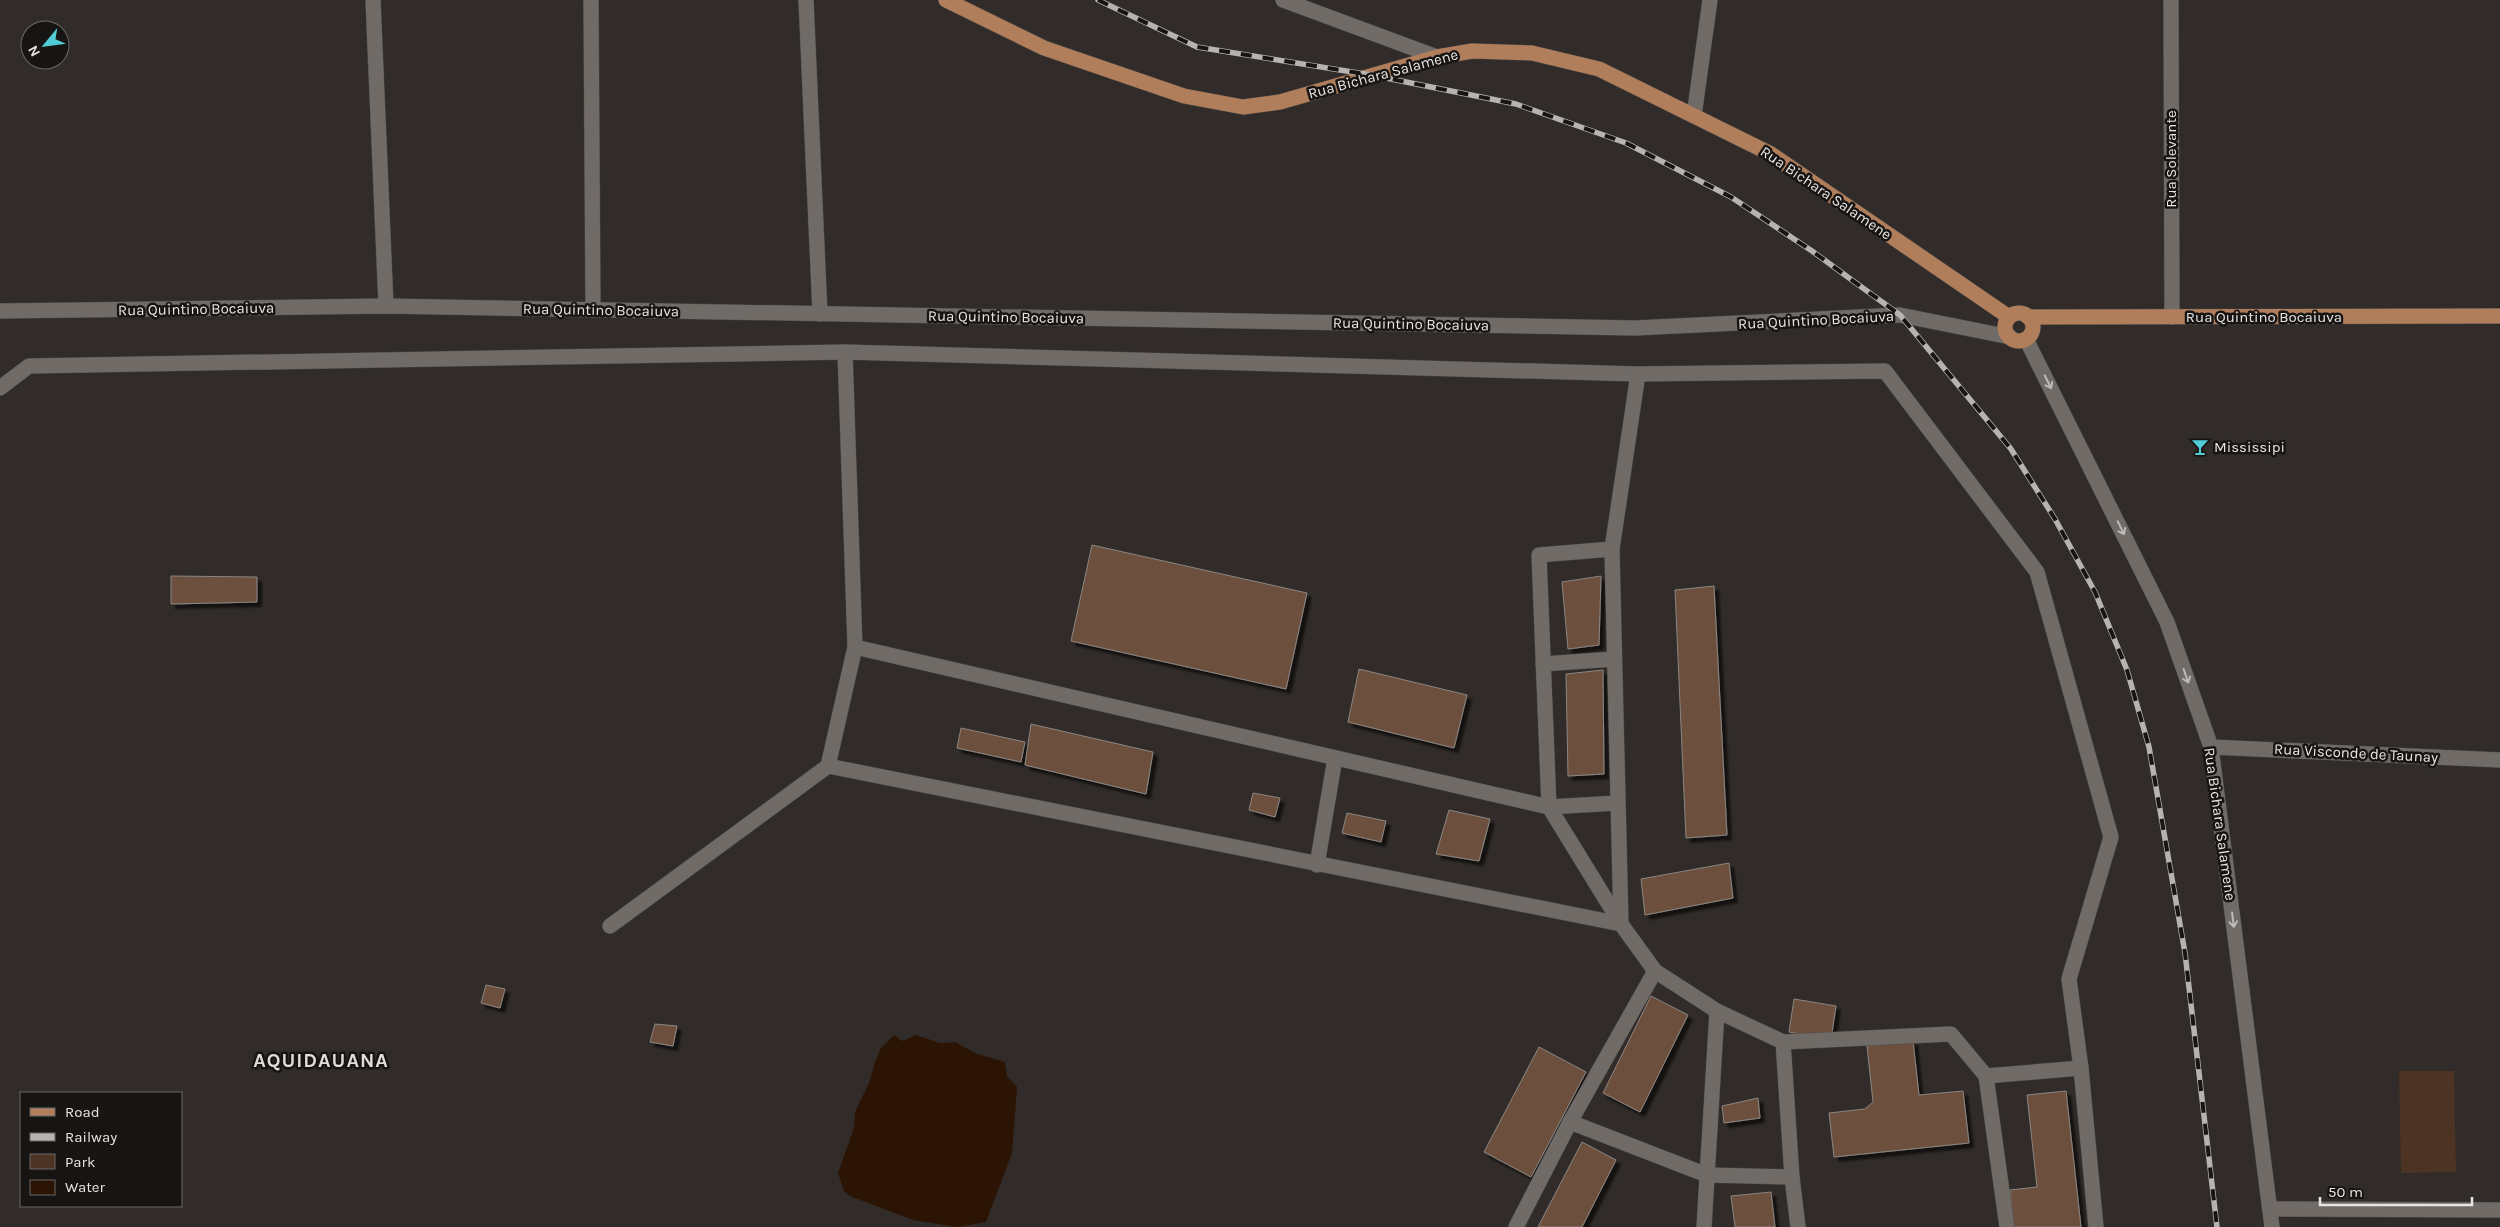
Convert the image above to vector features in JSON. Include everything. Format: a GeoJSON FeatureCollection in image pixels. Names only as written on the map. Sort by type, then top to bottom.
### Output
{"type":"FeatureCollection","features":[{"type":"Feature","properties":{"kind":"main road","name":"Rua Bichara Salamene"},"geometry":{"type":"LineString","coordinates":[[946,0],[1044,48],[1184,96],[1243,107],[1280,102],[1437,56],[1472,51],[1532,53],[1599,68],[1771,154],[2009,317]]}},
{"type":"Feature","properties":{"kind":"main road"},"geometry":{"type":"LineString","coordinates":[[2016,313],[2028,317],[2032,328],[2026,339],[2018,341],[2010,337],[2005,329],[2009,317],[2016,313]]}},
{"type":"Feature","properties":{"kind":"main road","name":"Rua Quintino Bocaiuva"},"geometry":{"type":"LineString","coordinates":[[2028,317],[2500,316]]}},
{"type":"Feature","properties":{"kind":"street"},"geometry":{"type":"LineString","coordinates":[[372,0],[386,306]]}},
{"type":"Feature","properties":{"kind":"street"},"geometry":{"type":"LineString","coordinates":[[591,0],[593,310]]}},
{"type":"Feature","properties":{"kind":"street"},"geometry":{"type":"LineString","coordinates":[[806,0],[820,314]]}},
{"type":"Feature","properties":{"kind":"street"},"geometry":{"type":"LineString","coordinates":[[1283,0],[1437,56]]}},
{"type":"Feature","properties":{"kind":"street"},"geometry":{"type":"LineString","coordinates":[[1694,116],[1710,0]]}},
{"type":"Feature","properties":{"kind":"street","name":"Rua Solevante"},"geometry":{"type":"LineString","coordinates":[[2171,0],[2172,317]]}},
{"type":"Feature","properties":{"kind":"street","name":"Rua Quintino Bocaiuva"},"geometry":{"type":"LineString","coordinates":[[0,311],[386,306],[1635,328],[1900,316],[2010,337]]}},
{"type":"Feature","properties":{"kind":"street","name":"Rua Bichara Salamene"},"geometry":{"type":"LineString","coordinates":[[2026,339],[2168,622],[2211,747],[2272,1227]]}},
{"type":"Feature","properties":{"kind":"street"},"geometry":{"type":"LineString","coordinates":[[610,926],[828,766],[855,648],[845,352]]}},
{"type":"Feature","properties":{"kind":"street"},"geometry":{"type":"LineString","coordinates":[[0,388],[29,366],[845,352],[1638,374],[1885,371],[2037,572],[2112,837],[2069,979],[2081,1068],[2096,1227]]}},
{"type":"Feature","properties":{"kind":"street"},"geometry":{"type":"LineString","coordinates":[[1621,924],[1612,550],[1638,374]]}},
{"type":"Feature","properties":{"kind":"street"},"geometry":{"type":"LineString","coordinates":[[1612,550],[1539,555],[1549,807],[1621,924],[1655,971],[1717,1011],[1783,1042],[1951,1034],[1986,1076],[2007,1227]]}},
{"type":"Feature","properties":{"kind":"street"},"geometry":{"type":"LineString","coordinates":[[855,648],[1549,807],[1617,803]]}},
{"type":"Feature","properties":{"kind":"street"},"geometry":{"type":"LineString","coordinates":[[1544,664],[1614,658]]}},
{"type":"Feature","properties":{"kind":"street","name":"Rua Visconde de Taunay"},"geometry":{"type":"LineString","coordinates":[[2211,747],[2500,760]]}},
{"type":"Feature","properties":{"kind":"street"},"geometry":{"type":"LineString","coordinates":[[1317,865],[1335,758]]}},
{"type":"Feature","properties":{"kind":"street"},"geometry":{"type":"LineString","coordinates":[[828,766],[1317,865],[1621,924]]}},
{"type":"Feature","properties":{"kind":"street"},"geometry":{"type":"LineString","coordinates":[[1516,1227],[1570,1122],[1655,971]]}},
{"type":"Feature","properties":{"kind":"street"},"geometry":{"type":"LineString","coordinates":[[1704,1227],[1717,1011]]}},
{"type":"Feature","properties":{"kind":"street"},"geometry":{"type":"LineString","coordinates":[[1783,1042],[1792,1177],[1798,1227]]}},
{"type":"Feature","properties":{"kind":"street"},"geometry":{"type":"LineString","coordinates":[[1986,1076],[2081,1068]]}},
{"type":"Feature","properties":{"kind":"street"},"geometry":{"type":"LineString","coordinates":[[1570,1122],[1707,1175],[1792,1177]]}},
{"type":"Feature","properties":{"kind":"street"},"geometry":{"type":"LineString","coordinates":[[2270,1209],[2500,1210]]}},
{"type":"Feature","properties":{"kind":"green space"},"geometry":{"type":"Polygon","coordinates":[[[2399,1071],[2454,1071],[2456,1172],[2401,1173],[2399,1071]]]}},
{"type":"Feature","properties":{"kind":"water"},"geometry":{"type":"Polygon","coordinates":[[[894,1035],[902,1041],[916,1035],[940,1043],[955,1042],[975,1053],[1005,1062],[1007,1076],[1017,1087],[1012,1153],[986,1222],[957,1227],[913,1220],[850,1196],[844,1191],[838,1173],[854,1128],[855,1112],[869,1083],[881,1048],[894,1035]]]}},
{"type":"Feature","properties":{"kind":"building"},"geometry":{"type":"Polygon","coordinates":[[[1092,545],[1307,593],[1286,689],[1071,641],[1092,545]]]}},
{"type":"Feature","properties":{"kind":"building"},"geometry":{"type":"Polygon","coordinates":[[[171,576],[257,577],[257,602],[171,604],[171,576]]]}},
{"type":"Feature","properties":{"kind":"building"},"geometry":{"type":"Polygon","coordinates":[[[1601,576],[1599,645],[1568,649],[1562,582],[1601,576]]]}},
{"type":"Feature","properties":{"kind":"building"},"geometry":{"type":"Polygon","coordinates":[[[1714,586],[1727,835],[1686,838],[1675,590],[1714,586]]]}},
{"type":"Feature","properties":{"kind":"building"},"geometry":{"type":"Polygon","coordinates":[[[1359,669],[1467,695],[1454,748],[1348,722],[1359,669]]]}},
{"type":"Feature","properties":{"kind":"building"},"geometry":{"type":"Polygon","coordinates":[[[1603,670],[1604,774],[1568,776],[1566,674],[1603,670]]]}},
{"type":"Feature","properties":{"kind":"building"},"geometry":{"type":"Polygon","coordinates":[[[1031,724],[1153,752],[1146,794],[1025,765],[1031,724]]]}},
{"type":"Feature","properties":{"kind":"building"},"geometry":{"type":"Polygon","coordinates":[[[961,728],[1025,742],[1021,762],[957,748],[961,728]]]}},
{"type":"Feature","properties":{"kind":"building"},"geometry":{"type":"Polygon","coordinates":[[[1253,793],[1280,798],[1275,817],[1249,810],[1253,793]]]}},
{"type":"Feature","properties":{"kind":"building"},"geometry":{"type":"Polygon","coordinates":[[[1449,810],[1490,819],[1479,861],[1436,854],[1449,810]]]}},
{"type":"Feature","properties":{"kind":"building"},"geometry":{"type":"Polygon","coordinates":[[[1347,813],[1386,821],[1381,842],[1342,833],[1347,813]]]}},
{"type":"Feature","properties":{"kind":"building"},"geometry":{"type":"Polygon","coordinates":[[[1729,863],[1733,898],[1645,915],[1641,879],[1729,863]]]}},
{"type":"Feature","properties":{"kind":"building"},"geometry":{"type":"Polygon","coordinates":[[[486,985],[505,989],[500,1008],[481,1003],[486,985]]]}},
{"type":"Feature","properties":{"kind":"building"},"geometry":{"type":"Polygon","coordinates":[[[1651,996],[1688,1015],[1640,1112],[1603,1093],[1651,996]]]}},
{"type":"Feature","properties":{"kind":"building"},"geometry":{"type":"Polygon","coordinates":[[[1794,999],[1836,1006],[1831,1039],[1789,1032],[1794,999]]]}},
{"type":"Feature","properties":{"kind":"building"},"geometry":{"type":"Polygon","coordinates":[[[655,1024],[677,1026],[673,1046],[650,1042],[655,1024]]]}},
{"type":"Feature","properties":{"kind":"building"},"geometry":{"type":"Polygon","coordinates":[[[1913,1041],[1919,1095],[1963,1091],[1969,1143],[1834,1157],[1829,1113],[1865,1109],[1873,1102],[1867,1046],[1913,1041]]]}},
{"type":"Feature","properties":{"kind":"building"},"geometry":{"type":"Polygon","coordinates":[[[1539,1047],[1586,1072],[1531,1177],[1484,1152],[1539,1047]]]}},
{"type":"Feature","properties":{"kind":"building"},"geometry":{"type":"Polygon","coordinates":[[[2066,1091],[2081,1227],[2014,1227],[2010,1190],[2037,1187],[2027,1095],[2066,1091]]]}},
{"type":"Feature","properties":{"kind":"building"},"geometry":{"type":"Polygon","coordinates":[[[1758,1098],[1760,1118],[1724,1123],[1722,1106],[1758,1098]]]}},
{"type":"Feature","properties":{"kind":"building"},"geometry":{"type":"Polygon","coordinates":[[[1582,1142],[1616,1160],[1582,1227],[1538,1227],[1582,1142]]]}},
{"type":"Feature","properties":{"kind":"building"},"geometry":{"type":"Polygon","coordinates":[[[1771,1192],[1775,1227],[1735,1227],[1731,1196],[1771,1192]]]}},
{"type":"Feature","properties":{"kind":"railway"},"geometry":{"type":"LineString","coordinates":[[1098,0],[1197,47],[1371,75],[1516,104],[1626,143],[1731,197],[1812,251],[1900,315],[2011,449],[2055,519],[2095,592],[2127,670],[2149,747],[2185,953],[2217,1227]]}},
{"type":"Feature","properties":{"kind":"place","name":"Mississipi"},"geometry":{"type":"Point","coordinates":[2200,447]}},
{"type":"Feature","properties":{"kind":"district","name":"AQUIDAUANA"},"geometry":{"type":"Point","coordinates":[321,1060]}}]}
